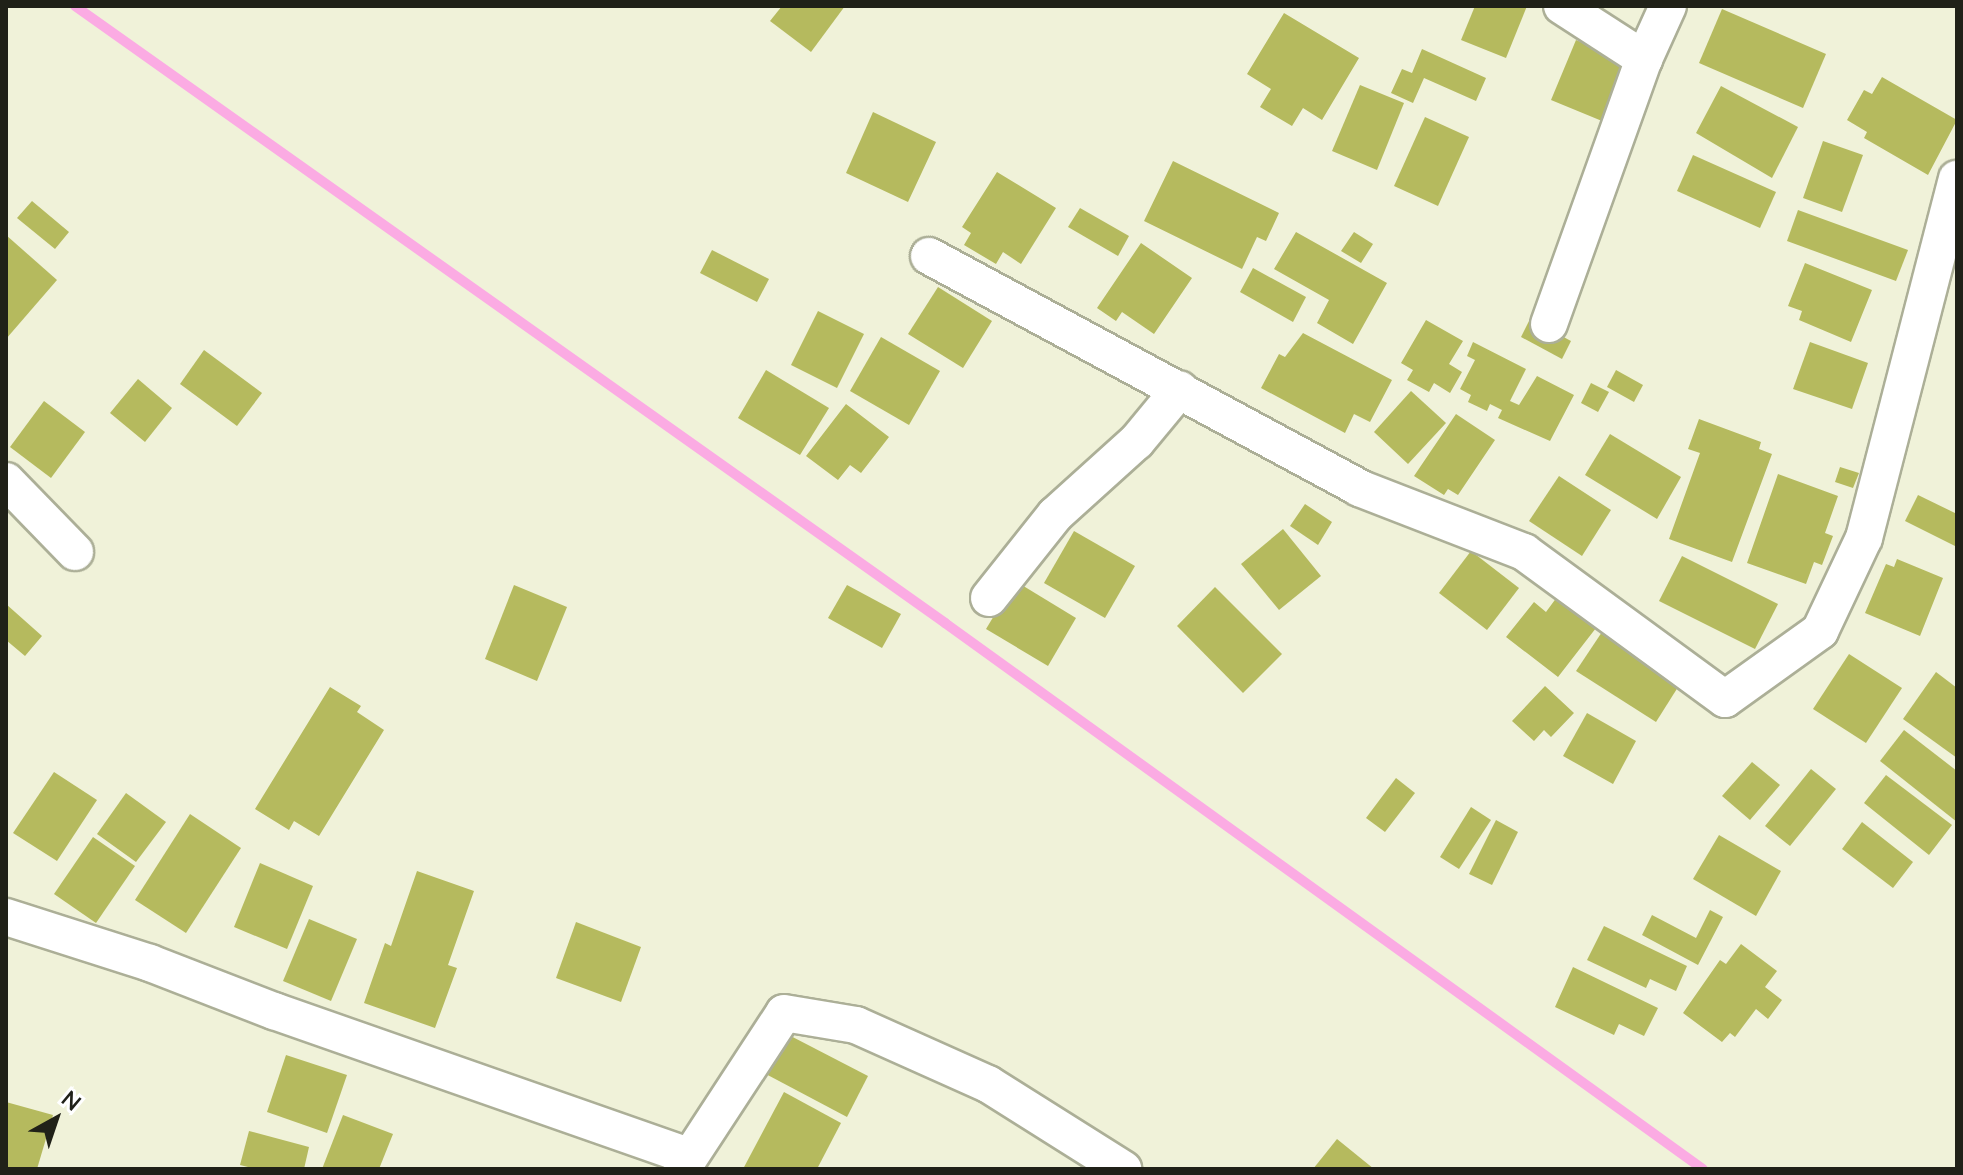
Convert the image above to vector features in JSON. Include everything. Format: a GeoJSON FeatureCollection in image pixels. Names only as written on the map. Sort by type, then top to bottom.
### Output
{"type":"FeatureCollection","features":[{"type":"Feature","properties":{"kind":"street"},"geometry":{"type":"LineString","coordinates":[[1562,6],[1644,59]]}},
{"type":"Feature","properties":{"kind":"street"},"geometry":{"type":"LineString","coordinates":[[1549,324],[1644,59],[1668,6]]}},
{"type":"Feature","properties":{"kind":"street"},"geometry":{"type":"LineString","coordinates":[[929,256],[1359,488],[1524,552],[1725,699],[1820,631],[1864,538],[1957,179]]}},
{"type":"Feature","properties":{"kind":"street"},"geometry":{"type":"LineString","coordinates":[[989,598],[1055,515],[1137,441],[1180,389]]}},
{"type":"Feature","properties":{"kind":"street"},"geometry":{"type":"LineString","coordinates":[[6,481],[75,552]]}},
{"type":"Feature","properties":{"kind":"street"},"geometry":{"type":"LineString","coordinates":[[6,917],[150,963],[684,1162],[784,1013],[856,1025],[988,1084],[1123,1169]]}},
{"type":"Feature","properties":{"kind":"building"},"geometry":{"type":"Polygon","coordinates":[[[782,6],[845,6],[811,52],[770,21],[782,6]]]}},
{"type":"Feature","properties":{"kind":"building"},"geometry":{"type":"Polygon","coordinates":[[[1475,6],[1527,6],[1506,58],[1461,40],[1475,6]]]}},
{"type":"Feature","properties":{"kind":"building"},"geometry":{"type":"Polygon","coordinates":[[[1722,9],[1826,54],[1803,108],[1699,63],[1722,9]]]}},
{"type":"Feature","properties":{"kind":"building"},"geometry":{"type":"Polygon","coordinates":[[[1284,13],[1359,58],[1322,120],[1303,108],[1292,126],[1260,107],[1271,89],[1247,74],[1284,13]]]}},
{"type":"Feature","properties":{"kind":"building"},"geometry":{"type":"Polygon","coordinates":[[[1576,40],[1626,61],[1602,121],[1551,100],[1576,40]]]}},
{"type":"Feature","properties":{"kind":"building"},"geometry":{"type":"Polygon","coordinates":[[[1422,49],[1486,78],[1476,101],[1424,78],[1413,103],[1391,93],[1402,69],[1412,73],[1422,49]]]}},
{"type":"Feature","properties":{"kind":"building"},"geometry":{"type":"Polygon","coordinates":[[[1882,77],[1957,120],[1928,175],[1864,138],[1867,132],[1847,120],[1864,90],[1872,94],[1882,77]]]}},
{"type":"Feature","properties":{"kind":"building"},"geometry":{"type":"Polygon","coordinates":[[[1360,85],[1404,103],[1377,170],[1332,151],[1360,85]]]}},
{"type":"Feature","properties":{"kind":"building"},"geometry":{"type":"Polygon","coordinates":[[[1721,86],[1798,127],[1772,178],[1696,133],[1721,86]]]}},
{"type":"Feature","properties":{"kind":"building"},"geometry":{"type":"Polygon","coordinates":[[[873,112],[936,142],[908,202],[846,173],[873,112]]]}},
{"type":"Feature","properties":{"kind":"building"},"geometry":{"type":"Polygon","coordinates":[[[1425,117],[1469,137],[1438,206],[1394,186],[1425,117]]]}},
{"type":"Feature","properties":{"kind":"building"},"geometry":{"type":"Polygon","coordinates":[[[1823,141],[1863,155],[1842,212],[1803,198],[1823,141]]]}},
{"type":"Feature","properties":{"kind":"building"},"geometry":{"type":"Polygon","coordinates":[[[1693,155],[1776,192],[1760,228],[1677,191],[1693,155]]]}},
{"type":"Feature","properties":{"kind":"building"},"geometry":{"type":"Polygon","coordinates":[[[1173,161],[1279,213],[1266,241],[1257,237],[1242,269],[1144,221],[1173,161]]]}},
{"type":"Feature","properties":{"kind":"building"},"geometry":{"type":"Polygon","coordinates":[[[997,172],[1056,208],[1021,264],[1003,252],[996,264],[964,245],[971,233],[962,227],[997,172]]]}},
{"type":"Feature","properties":{"kind":"building"},"geometry":{"type":"Polygon","coordinates":[[[32,201],[69,232],[55,249],[17,218],[32,201]]]}},
{"type":"Feature","properties":{"kind":"building"},"geometry":{"type":"Polygon","coordinates":[[[1080,208],[1129,236],[1118,256],[1068,227],[1080,208]]]}},
{"type":"Feature","properties":{"kind":"building"},"geometry":{"type":"Polygon","coordinates":[[[1798,210],[1908,250],[1896,281],[1787,241],[1798,210]]]}},
{"type":"Feature","properties":{"kind":"building"},"geometry":{"type":"Polygon","coordinates":[[[1296,232],[1387,283],[1353,344],[1317,323],[1329,300],[1274,269],[1296,232]]]}},
{"type":"Feature","properties":{"kind":"building"},"geometry":{"type":"Polygon","coordinates":[[[1354,232],[1373,244],[1361,263],[1341,251],[1354,232]]]}},
{"type":"Feature","properties":{"kind":"building"},"geometry":{"type":"Polygon","coordinates":[[[6,235],[57,280],[6,339],[6,235]]]}},
{"type":"Feature","properties":{"kind":"building"},"geometry":{"type":"Polygon","coordinates":[[[1141,243],[1192,278],[1154,334],[1122,312],[1116,321],[1097,308],[1141,243]]]}},
{"type":"Feature","properties":{"kind":"building"},"geometry":{"type":"Polygon","coordinates":[[[712,250],[769,279],[757,302],[700,273],[712,250]]]}},
{"type":"Feature","properties":{"kind":"building"},"geometry":{"type":"Polygon","coordinates":[[[1805,263],[1872,290],[1851,342],[1799,320],[1802,311],[1788,306],[1805,263]]]}},
{"type":"Feature","properties":{"kind":"building"},"geometry":{"type":"Polygon","coordinates":[[[1253,268],[1306,297],[1293,322],[1240,292],[1253,268]]]}},
{"type":"Feature","properties":{"kind":"building"},"geometry":{"type":"Polygon","coordinates":[[[938,287],[992,321],[963,368],[908,334],[938,287]]]}},
{"type":"Feature","properties":{"kind":"building"},"geometry":{"type":"Polygon","coordinates":[[[818,311],[864,334],[837,388],[791,365],[818,311]]]}},
{"type":"Feature","properties":{"kind":"building"},"geometry":{"type":"Polygon","coordinates":[[[1530,319],[1571,341],[1562,359],[1521,337],[1530,319]]]}},
{"type":"Feature","properties":{"kind":"building"},"geometry":{"type":"Polygon","coordinates":[[[1426,320],[1463,341],[1449,364],[1462,372],[1450,393],[1434,383],[1429,392],[1407,380],[1413,370],[1401,363],[1426,320]]]}},
{"type":"Feature","properties":{"kind":"building"},"geometry":{"type":"Polygon","coordinates":[[[1303,333],[1392,380],[1370,422],[1354,414],[1345,433],[1261,388],[1279,354],[1285,357],[1303,333]]]}},
{"type":"Feature","properties":{"kind":"building"},"geometry":{"type":"Polygon","coordinates":[[[881,337],[940,371],[909,425],[850,391],[881,337]]]}},
{"type":"Feature","properties":{"kind":"building"},"geometry":{"type":"Polygon","coordinates":[[[1473,342],[1526,369],[1510,401],[1519,405],[1537,376],[1574,395],[1550,441],[1498,418],[1502,410],[1490,404],[1487,411],[1468,402],[1471,395],[1460,389],[1475,360],[1467,356],[1473,342]]]}},
{"type":"Feature","properties":{"kind":"building"},"geometry":{"type":"Polygon","coordinates":[[[1810,342],[1868,363],[1852,409],[1793,389],[1810,342]]]}},
{"type":"Feature","properties":{"kind":"building"},"geometry":{"type":"Polygon","coordinates":[[[204,350],[262,393],[237,426],[180,384],[204,350]]]}},
{"type":"Feature","properties":{"kind":"building"},"geometry":{"type":"Polygon","coordinates":[[[766,370],[829,408],[800,455],[738,418],[766,370]]]}},
{"type":"Feature","properties":{"kind":"building"},"geometry":{"type":"Polygon","coordinates":[[[1616,370],[1643,385],[1634,402],[1607,387],[1616,370]]]}},
{"type":"Feature","properties":{"kind":"building"},"geometry":{"type":"Polygon","coordinates":[[[138,379],[172,408],[145,442],[110,413],[138,379]]]}},
{"type":"Feature","properties":{"kind":"building"},"geometry":{"type":"Polygon","coordinates":[[[1591,383],[1609,392],[1598,412],[1581,403],[1591,383]]]}},
{"type":"Feature","properties":{"kind":"building"},"geometry":{"type":"Polygon","coordinates":[[[1411,391],[1446,423],[1408,464],[1374,432],[1411,391]]]}},
{"type":"Feature","properties":{"kind":"building"},"geometry":{"type":"Polygon","coordinates":[[[44,401],[85,432],[51,478],[10,447],[44,401]]]}},
{"type":"Feature","properties":{"kind":"building"},"geometry":{"type":"Polygon","coordinates":[[[846,404],[889,437],[861,473],[850,465],[838,480],[806,456],[846,404]]]}},
{"type":"Feature","properties":{"kind":"building"},"geometry":{"type":"Polygon","coordinates":[[[1456,414],[1495,440],[1458,495],[1448,489],[1444,495],[1414,476],[1456,414]]]}},
{"type":"Feature","properties":{"kind":"building"},"geometry":{"type":"Polygon","coordinates":[[[1699,419],[1761,442],[1759,449],[1772,454],[1732,562],[1669,539],[1700,453],[1688,449],[1699,419]]]}},
{"type":"Feature","properties":{"kind":"building"},"geometry":{"type":"Polygon","coordinates":[[[1610,434],[1681,477],[1657,519],[1585,475],[1610,434]]]}},
{"type":"Feature","properties":{"kind":"building"},"geometry":{"type":"Polygon","coordinates":[[[1840,467],[1859,473],[1853,488],[1835,482],[1840,467]]]}},
{"type":"Feature","properties":{"kind":"building"},"geometry":{"type":"Polygon","coordinates":[[[1778,474],[1838,496],[1825,533],[1833,536],[1822,565],[1814,562],[1806,584],[1747,563],[1778,474]]]}},
{"type":"Feature","properties":{"kind":"building"},"geometry":{"type":"Polygon","coordinates":[[[1559,476],[1611,510],[1582,556],[1529,521],[1559,476]]]}},
{"type":"Feature","properties":{"kind":"building"},"geometry":{"type":"Polygon","coordinates":[[[1918,495],[1957,514],[1957,547],[1905,521],[1918,495]]]}},
{"type":"Feature","properties":{"kind":"building"},"geometry":{"type":"Polygon","coordinates":[[[1305,504],[1332,522],[1318,545],[1290,526],[1305,504]]]}},
{"type":"Feature","properties":{"kind":"building"},"geometry":{"type":"Polygon","coordinates":[[[1283,529],[1321,576],[1279,610],[1241,564],[1283,529]]]}},
{"type":"Feature","properties":{"kind":"building"},"geometry":{"type":"Polygon","coordinates":[[[1074,531],[1135,566],[1105,618],[1044,583],[1074,531]]]}},
{"type":"Feature","properties":{"kind":"building"},"geometry":{"type":"Polygon","coordinates":[[[1471,551],[1519,588],[1487,630],[1439,593],[1471,551]]]}},
{"type":"Feature","properties":{"kind":"building"},"geometry":{"type":"Polygon","coordinates":[[[1682,556],[1778,604],[1755,649],[1659,601],[1682,556]]]}},
{"type":"Feature","properties":{"kind":"building"},"geometry":{"type":"Polygon","coordinates":[[[1897,559],[1943,578],[1920,636],[1865,613],[1886,564],[1894,567],[1897,559]]]}},
{"type":"Feature","properties":{"kind":"building"},"geometry":{"type":"Polygon","coordinates":[[[1015,581],[1076,618],[1048,666],[986,629],[1015,581]]]}},
{"type":"Feature","properties":{"kind":"building"},"geometry":{"type":"Polygon","coordinates":[[[514,585],[567,607],[537,681],[485,659],[514,585]]]}},
{"type":"Feature","properties":{"kind":"building"},"geometry":{"type":"Polygon","coordinates":[[[847,585],[901,614],[882,648],[828,618],[847,585]]]}},
{"type":"Feature","properties":{"kind":"building"},"geometry":{"type":"Polygon","coordinates":[[[1215,587],[1282,654],[1243,693],[1177,626],[1215,587]]]}},
{"type":"Feature","properties":{"kind":"building"},"geometry":{"type":"Polygon","coordinates":[[[1557,597],[1596,628],[1558,677],[1506,637],[1534,602],[1546,612],[1557,597]]]}},
{"type":"Feature","properties":{"kind":"building"},"geometry":{"type":"Polygon","coordinates":[[[6,604],[42,636],[25,656],[6,640],[6,604]]]}},
{"type":"Feature","properties":{"kind":"building"},"geometry":{"type":"Polygon","coordinates":[[[1606,626],[1685,676],[1656,722],[1576,671],[1606,626]]]}},
{"type":"Feature","properties":{"kind":"building"},"geometry":{"type":"Polygon","coordinates":[[[1849,654],[1902,688],[1866,743],[1813,709],[1849,654]]]}},
{"type":"Feature","properties":{"kind":"building"},"geometry":{"type":"Polygon","coordinates":[[[1936,672],[1957,688],[1957,758],[1903,719],[1936,672]]]}},
{"type":"Feature","properties":{"kind":"building"},"geometry":{"type":"Polygon","coordinates":[[[1545,686],[1574,713],[1551,737],[1544,730],[1534,741],[1512,721],[1545,686]]]}},
{"type":"Feature","properties":{"kind":"building"},"geometry":{"type":"Polygon","coordinates":[[[330,687],[361,706],[357,712],[384,730],[319,836],[294,821],[289,830],[255,809],[330,687]]]}},
{"type":"Feature","properties":{"kind":"building"},"geometry":{"type":"Polygon","coordinates":[[[1587,713],[1636,741],[1613,784],[1563,756],[1587,713]]]}},
{"type":"Feature","properties":{"kind":"building"},"geometry":{"type":"Polygon","coordinates":[[[1904,730],[1957,771],[1957,822],[1880,761],[1904,730]]]}},
{"type":"Feature","properties":{"kind":"building"},"geometry":{"type":"Polygon","coordinates":[[[1752,762],[1780,785],[1750,820],[1722,796],[1752,762]]]}},
{"type":"Feature","properties":{"kind":"building"},"geometry":{"type":"Polygon","coordinates":[[[1811,769],[1836,789],[1790,846],[1765,826],[1811,769]]]}},
{"type":"Feature","properties":{"kind":"building"},"geometry":{"type":"Polygon","coordinates":[[[54,772],[97,800],[57,861],[13,833],[54,772]]]}},
{"type":"Feature","properties":{"kind":"building"},"geometry":{"type":"Polygon","coordinates":[[[1886,775],[1952,825],[1929,855],[1864,803],[1886,775]]]}},
{"type":"Feature","properties":{"kind":"building"},"geometry":{"type":"Polygon","coordinates":[[[1396,778],[1415,793],[1385,832],[1366,818],[1396,778]]]}},
{"type":"Feature","properties":{"kind":"building"},"geometry":{"type":"Polygon","coordinates":[[[126,793],[166,822],[136,862],[97,834],[126,793]]]}},
{"type":"Feature","properties":{"kind":"building"},"geometry":{"type":"Polygon","coordinates":[[[1471,807],[1491,820],[1459,869],[1440,857],[1471,807]]]}},
{"type":"Feature","properties":{"kind":"building"},"geometry":{"type":"Polygon","coordinates":[[[190,814],[241,848],[186,933],[135,900],[190,814]]]}},
{"type":"Feature","properties":{"kind":"building"},"geometry":{"type":"Polygon","coordinates":[[[1496,820],[1518,832],[1492,885],[1469,874],[1496,820]]]}},
{"type":"Feature","properties":{"kind":"building"},"geometry":{"type":"Polygon","coordinates":[[[1862,822],[1913,862],[1893,888],[1842,849],[1862,822]]]}},
{"type":"Feature","properties":{"kind":"building"},"geometry":{"type":"Polygon","coordinates":[[[1719,835],[1781,871],[1756,916],[1693,879],[1719,835]]]}},
{"type":"Feature","properties":{"kind":"building"},"geometry":{"type":"Polygon","coordinates":[[[93,837],[135,866],[96,923],[54,894],[93,837]]]}},
{"type":"Feature","properties":{"kind":"building"},"geometry":{"type":"Polygon","coordinates":[[[260,863],[313,886],[287,949],[234,927],[260,863]]]}},
{"type":"Feature","properties":{"kind":"building"},"geometry":{"type":"Polygon","coordinates":[[[417,871],[474,891],[448,965],[457,968],[435,1028],[364,1003],[385,943],[391,946],[417,871]]]}},
{"type":"Feature","properties":{"kind":"building"},"geometry":{"type":"Polygon","coordinates":[[[1710,910],[1723,917],[1698,965],[1642,935],[1652,915],[1696,938],[1710,910]]]}},
{"type":"Feature","properties":{"kind":"building"},"geometry":{"type":"Polygon","coordinates":[[[309,919],[357,939],[331,1001],[283,981],[309,919]]]}},
{"type":"Feature","properties":{"kind":"building"},"geometry":{"type":"Polygon","coordinates":[[[576,922],[641,947],[621,1002],[556,978],[576,922]]]}},
{"type":"Feature","properties":{"kind":"building"},"geometry":{"type":"Polygon","coordinates":[[[1604,926],[1687,966],[1676,991],[1650,979],[1646,988],[1587,960],[1604,926]]]}},
{"type":"Feature","properties":{"kind":"building"},"geometry":{"type":"Polygon","coordinates":[[[1741,944],[1777,971],[1765,987],[1782,1000],[1768,1019],[1756,1009],[1735,1037],[1730,1033],[1722,1042],[1683,1013],[1720,960],[1726,964],[1741,944]]]}},
{"type":"Feature","properties":{"kind":"building"},"geometry":{"type":"Polygon","coordinates":[[[1573,967],[1658,1008],[1644,1036],[1619,1024],[1614,1035],[1555,1007],[1573,967]]]}},
{"type":"Feature","properties":{"kind":"building"},"geometry":{"type":"Polygon","coordinates":[[[783,1032],[868,1076],[847,1117],[762,1072],[783,1032]]]}},
{"type":"Feature","properties":{"kind":"building"},"geometry":{"type":"Polygon","coordinates":[[[286,1055],[347,1075],[327,1133],[267,1112],[286,1055]]]}},
{"type":"Feature","properties":{"kind":"building"},"geometry":{"type":"Polygon","coordinates":[[[784,1092],[841,1123],[817,1169],[743,1169],[784,1092]]]}},
{"type":"Feature","properties":{"kind":"building"},"geometry":{"type":"Polygon","coordinates":[[[6,1102],[53,1115],[37,1169],[6,1169],[6,1102]]]}},
{"type":"Feature","properties":{"kind":"building"},"geometry":{"type":"Polygon","coordinates":[[[343,1115],[393,1134],[379,1169],[322,1169],[343,1115]]]}},
{"type":"Feature","properties":{"kind":"building"},"geometry":{"type":"Polygon","coordinates":[[[249,1131],[309,1147],[304,1169],[256,1169],[240,1165],[249,1131]]]}},
{"type":"Feature","properties":{"kind":"building"},"geometry":{"type":"Polygon","coordinates":[[[1337,1139],[1374,1169],[1313,1169],[1337,1139]]]}},
{"type":"Feature","properties":{"kind":"waterway"},"geometry":{"type":"LineString","coordinates":[[75,6],[945,623],[1703,1169]]}}]}
